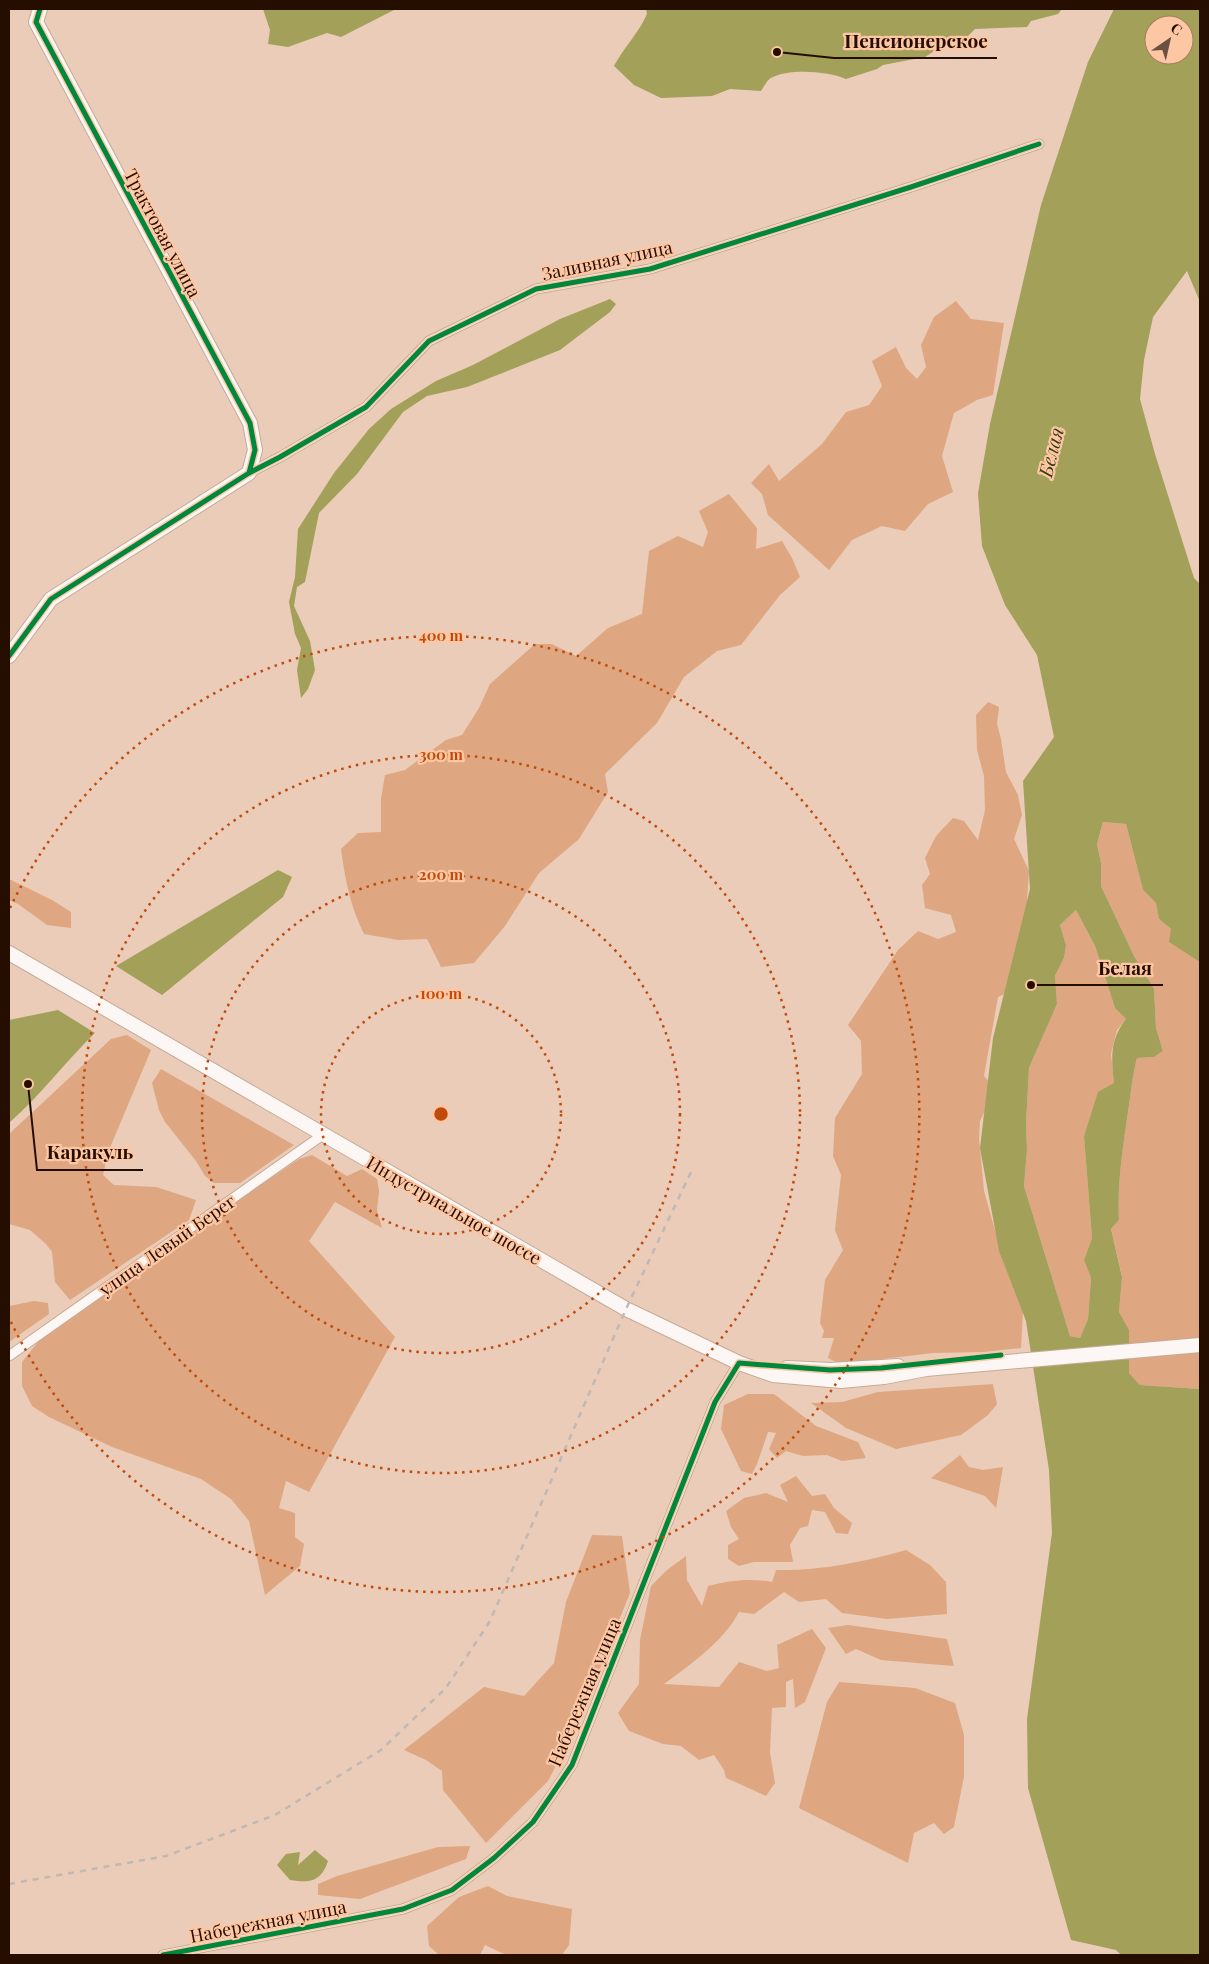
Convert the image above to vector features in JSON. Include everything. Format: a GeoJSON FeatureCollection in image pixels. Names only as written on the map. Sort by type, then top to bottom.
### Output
{"type":"FeatureCollection","features":[{"type":"Feature","properties":{"kind":"main road","name":"Трактовая улица"},"geometry":{"type":"LineString","coordinates":[[40,9],[36,22],[250,423],[255,450],[250,472]]}},
{"type":"Feature","properties":{"kind":"main road"},"geometry":{"type":"LineString","coordinates":[[9,656],[51,599],[250,472]]}},
{"type":"Feature","properties":{"kind":"main road","name":"Индустриальное шоссе"},"geometry":{"type":"LineString","coordinates":[[9,953],[626,1310],[739,1363],[773,1375],[841,1381],[884,1377],[926,1369],[1200,1345]]}},
{"type":"Feature","properties":{"kind":"main road"},"geometry":{"type":"LineString","coordinates":[[739,1363],[830,1370],[881,1368],[1000,1355]]}},
{"type":"Feature","properties":{"kind":"street","name":"Заливная улица"},"geometry":{"type":"LineString","coordinates":[[250,472],[280,457],[366,407],[429,341],[536,289],[650,269],[911,187],[1039,144]]}},
{"type":"Feature","properties":{"kind":"street","name":"улица Левый Берег"},"geometry":{"type":"LineString","coordinates":[[9,1356],[324,1134]]}},
{"type":"Feature","properties":{"kind":"street","name":"Набережная улица"},"geometry":{"type":"LineString","coordinates":[[163,1955],[403,1909],[452,1890],[494,1858],[533,1822],[572,1765],[715,1402],[739,1363]]}},
{"type":"Feature","properties":{"kind":"shaded area"},"geometry":{"type":"Polygon","coordinates":[[[956,301],[971,319],[1004,323],[993,395],[977,400],[954,413],[942,456],[953,492],[928,504],[905,531],[882,526],[852,540],[829,570],[768,515],[762,494],[751,483],[769,464],[779,481],[822,444],[846,412],[869,405],[882,386],[872,361],[896,347],[906,368],[917,379],[926,367],[921,345],[934,317],[956,301]]]}},
{"type":"Feature","properties":{"kind":"shaded area"},"geometry":{"type":"Polygon","coordinates":[[[729,494],[757,528],[756,549],[782,541],[800,577],[780,595],[741,645],[717,651],[684,677],[657,723],[605,774],[608,792],[579,839],[539,873],[505,926],[474,963],[441,967],[427,939],[398,940],[364,934],[349,892],[341,849],[358,833],[381,832],[381,799],[385,775],[405,770],[446,740],[462,735],[479,708],[490,684],[535,644],[552,644],[576,656],[608,628],[642,614],[649,551],[678,536],[703,547],[708,532],[699,511],[729,494]]]}},
{"type":"Feature","properties":{"kind":"shaded area"},"geometry":{"type":"Polygon","coordinates":[[[988,702],[999,707],[997,724],[1006,772],[1018,795],[1022,815],[1014,839],[1029,871],[1027,901],[1034,925],[1017,988],[998,997],[984,1076],[993,1086],[991,1098],[980,1121],[979,1138],[984,1191],[1005,1266],[1023,1312],[1021,1348],[983,1352],[933,1353],[840,1364],[828,1358],[834,1338],[822,1338],[824,1331],[820,1323],[825,1280],[843,1250],[835,1230],[841,1175],[833,1156],[835,1118],[862,1074],[861,1041],[848,1025],[898,950],[918,931],[938,939],[956,932],[951,915],[925,908],[922,885],[930,874],[925,858],[936,836],[953,818],[964,821],[978,840],[985,810],[984,776],[977,750],[976,715],[988,702]]]}},
{"type":"Feature","properties":{"kind":"shaded area"},"geometry":{"type":"Polygon","coordinates":[[[1103,822],[1126,824],[1143,890],[1156,903],[1159,919],[1171,929],[1200,962],[1200,1389],[1140,1385],[1129,1373],[1128,1330],[1119,1312],[1122,1276],[1111,1229],[1119,1220],[1121,1166],[1137,1058],[1154,1057],[1163,1051],[1156,1028],[1154,990],[1134,956],[1101,886],[1101,863],[1097,844],[1103,822]]]}},
{"type":"Feature","properties":{"kind":"shaded area"},"geometry":{"type":"Polygon","coordinates":[[[9,879],[52,900],[71,912],[71,928],[47,925],[18,904],[9,900],[9,879]]]}},
{"type":"Feature","properties":{"kind":"shaded area"},"geometry":{"type":"Polygon","coordinates":[[[1076,910],[1095,946],[1115,1008],[1126,1019],[1117,1030],[1111,1054],[1114,1083],[1084,1135],[1092,1238],[1084,1260],[1091,1278],[1088,1319],[1080,1338],[1070,1336],[1024,1186],[1029,1068],[1057,1004],[1055,976],[1064,958],[1066,945],[1060,925],[1076,910]]]}},
{"type":"Feature","properties":{"kind":"shaded area"},"geometry":{"type":"Polygon","coordinates":[[[127,1035],[151,1050],[109,1150],[103,1175],[114,1185],[156,1187],[196,1200],[189,1220],[70,1300],[55,1282],[52,1252],[46,1244],[30,1230],[9,1224],[9,1134],[111,1039],[127,1035]]]}},
{"type":"Feature","properties":{"kind":"shaded area"},"geometry":{"type":"Polygon","coordinates":[[[161,1069],[294,1145],[240,1183],[214,1183],[205,1176],[196,1161],[165,1122],[159,1110],[152,1083],[161,1069]]]}},
{"type":"Feature","properties":{"kind":"shaded area"},"geometry":{"type":"Polygon","coordinates":[[[312,1155],[347,1176],[362,1169],[377,1179],[379,1191],[377,1210],[382,1228],[335,1202],[309,1241],[395,1337],[309,1492],[286,1481],[279,1508],[295,1513],[295,1537],[304,1544],[300,1566],[265,1595],[249,1521],[231,1499],[201,1479],[112,1447],[49,1417],[32,1406],[22,1386],[22,1362],[49,1328],[299,1159],[312,1155]]]}},
{"type":"Feature","properties":{"kind":"shaded area"},"geometry":{"type":"Polygon","coordinates":[[[34,1301],[48,1303],[49,1314],[9,1342],[9,1306],[34,1301]]]}},
{"type":"Feature","properties":{"kind":"shaded area"},"geometry":{"type":"Polygon","coordinates":[[[993,1384],[997,1404],[988,1415],[961,1435],[896,1449],[846,1428],[811,1403],[842,1402],[878,1392],[993,1384]]]}},
{"type":"Feature","properties":{"kind":"shaded area"},"geometry":{"type":"Polygon","coordinates":[[[748,1394],[774,1394],[816,1426],[858,1442],[866,1458],[842,1461],[827,1455],[803,1456],[786,1451],[777,1458],[769,1449],[776,1433],[768,1432],[752,1474],[741,1471],[721,1429],[724,1405],[748,1394]]]}},
{"type":"Feature","properties":{"kind":"shaded area"},"geometry":{"type":"Polygon","coordinates":[[[960,1455],[969,1467],[983,1470],[1003,1467],[996,1508],[985,1496],[931,1478],[960,1455]]]}},
{"type":"Feature","properties":{"kind":"shaded area"},"geometry":{"type":"Polygon","coordinates":[[[796,1476],[812,1496],[825,1494],[834,1508],[852,1523],[848,1534],[836,1533],[825,1512],[812,1510],[808,1526],[800,1528],[790,1545],[793,1562],[754,1562],[739,1566],[728,1559],[728,1545],[739,1539],[731,1527],[726,1511],[744,1498],[766,1493],[788,1502],[780,1485],[796,1476]]]}},
{"type":"Feature","properties":{"kind":"shaded area"},"geometry":{"type":"Polygon","coordinates":[[[592,1535],[622,1536],[630,1593],[578,1723],[548,1781],[486,1843],[443,1790],[442,1771],[426,1760],[404,1750],[484,1687],[524,1696],[554,1663],[566,1602],[592,1535]]]}},
{"type":"Feature","properties":{"kind":"shaded area"},"geometry":{"type":"Polygon","coordinates":[[[906,1550],[930,1565],[946,1582],[947,1614],[887,1619],[842,1613],[826,1599],[799,1602],[784,1592],[754,1614],[739,1612],[715,1643],[664,1684],[719,1687],[739,1662],[767,1671],[779,1668],[777,1645],[812,1629],[826,1648],[805,1702],[795,1708],[793,1679],[786,1682],[786,1707],[772,1708],[770,1752],[775,1783],[766,1796],[726,1778],[724,1770],[714,1755],[699,1760],[681,1746],[663,1744],[629,1731],[618,1713],[639,1684],[640,1640],[651,1586],[667,1570],[686,1556],[687,1580],[702,1606],[708,1586],[740,1580],[772,1582],[776,1570],[842,1565],[906,1550]]]}},
{"type":"Feature","properties":{"kind":"shaded area"},"geometry":{"type":"Polygon","coordinates":[[[848,1625],[947,1639],[954,1666],[881,1660],[856,1649],[846,1654],[828,1628],[848,1625]]]}},
{"type":"Feature","properties":{"kind":"shaded area"},"geometry":{"type":"Polygon","coordinates":[[[839,1682],[915,1688],[955,1703],[964,1735],[964,1777],[954,1827],[944,1834],[934,1823],[914,1833],[908,1863],[799,1808],[827,1702],[839,1682]]]}},
{"type":"Feature","properties":{"kind":"shaded area"},"geometry":{"type":"Polygon","coordinates":[[[470,1846],[466,1859],[360,1899],[318,1895],[318,1884],[337,1876],[438,1847],[470,1846]]]}},
{"type":"Feature","properties":{"kind":"shaded area"},"geometry":{"type":"Polygon","coordinates":[[[488,1886],[507,1896],[572,1909],[569,1945],[562,1955],[506,1955],[485,1945],[480,1955],[439,1955],[429,1946],[427,1926],[459,1897],[488,1886]]]}},
{"type":"Feature","properties":{"kind":"water"},"geometry":{"type":"Polygon","coordinates":[[[263,9],[396,9],[341,37],[327,33],[288,47],[268,44],[270,30],[263,9]]]}},
{"type":"Feature","properties":{"kind":"water"},"geometry":{"type":"Polygon","coordinates":[[[646,9],[1062,9],[1058,14],[1031,21],[1027,27],[975,29],[967,37],[955,43],[946,43],[925,57],[883,65],[877,69],[846,79],[830,74],[788,73],[770,79],[761,91],[730,89],[712,96],[661,98],[634,85],[614,66],[647,14],[646,9]]]}},
{"type":"Feature","properties":{"kind":"water","name":"Белая"},"geometry":{"type":"Polygon","coordinates":[[[1114,9],[1200,9],[1200,302],[1187,271],[1153,317],[1144,360],[1140,399],[1155,454],[1194,578],[1200,584],[1200,962],[1169,942],[1171,929],[1159,919],[1156,903],[1143,890],[1126,824],[1103,822],[1097,844],[1101,863],[1101,886],[1134,956],[1154,989],[1156,1028],[1163,1051],[1154,1057],[1137,1058],[1121,1166],[1119,1220],[1111,1229],[1122,1277],[1119,1312],[1129,1330],[1129,1373],[1140,1385],[1200,1389],[1200,1955],[1121,1955],[1116,1950],[1071,1940],[1028,1788],[1027,1719],[1052,1533],[1049,1470],[1026,1321],[999,1251],[980,1148],[993,1038],[1030,889],[1023,781],[1054,737],[1037,655],[1005,605],[982,546],[978,493],[990,424],[1041,205],[1088,62],[1114,9]],[[1076,910],[1060,925],[1066,945],[1064,958],[1055,976],[1057,1004],[1029,1068],[1026,1124],[1027,1150],[1024,1186],[1070,1336],[1080,1338],[1088,1319],[1091,1278],[1084,1260],[1092,1238],[1084,1136],[1098,1092],[1114,1083],[1112,1065],[1114,1041],[1126,1019],[1115,1008],[1095,946],[1076,910]]]}},
{"type":"Feature","properties":{"kind":"water"},"geometry":{"type":"Polygon","coordinates":[[[610,299],[616,304],[610,312],[560,350],[467,387],[427,396],[403,412],[357,474],[319,513],[305,582],[297,587],[294,606],[310,641],[315,670],[308,689],[301,698],[297,670],[301,648],[295,634],[289,602],[295,577],[298,529],[334,473],[369,429],[391,409],[436,381],[473,365],[560,319],[610,299]]]}},
{"type":"Feature","properties":{"kind":"water"},"geometry":{"type":"Polygon","coordinates":[[[278,870],[292,877],[283,897],[162,995],[116,966],[278,870]]]}},
{"type":"Feature","properties":{"kind":"water"},"geometry":{"type":"Polygon","coordinates":[[[58,1010],[95,1033],[9,1123],[9,1020],[58,1010]]]}},
{"type":"Feature","properties":{"kind":"water"},"geometry":{"type":"Polygon","coordinates":[[[315,1850],[328,1861],[322,1873],[314,1880],[290,1880],[277,1865],[286,1854],[300,1852],[298,1865],[315,1850]]]}},
{"type":"Feature","properties":{"kind":"railway"},"geometry":{"type":"LineString","coordinates":[[9,1884],[166,1856],[275,1815],[381,1750],[446,1688],[490,1621],[626,1309],[691,1172]]}},
{"type":"Feature","properties":{"kind":"cycle path"},"geometry":{"type":"LineString","coordinates":[[40,9],[36,22],[250,423],[255,450],[249,473]]}},
{"type":"Feature","properties":{"kind":"cycle path"},"geometry":{"type":"LineString","coordinates":[[9,656],[51,599],[249,473],[366,407],[429,341],[536,289],[650,269],[911,187],[1039,144]]}},
{"type":"Feature","properties":{"kind":"cycle path"},"geometry":{"type":"LineString","coordinates":[[163,1955],[403,1909],[452,1890],[494,1858],[533,1822],[572,1765],[715,1402],[739,1363],[830,1370],[881,1368],[1001,1355]]}},
{"type":"Feature","properties":{"kind":"place","name":"Пенсионерское"},"geometry":{"type":"Point","coordinates":[777,52]}},
{"type":"Feature","properties":{"kind":"place","name":"Белая"},"geometry":{"type":"Point","coordinates":[1031,985]}},
{"type":"Feature","properties":{"kind":"place","name":"Каракуль"},"geometry":{"type":"Point","coordinates":[28,1084]}}]}
